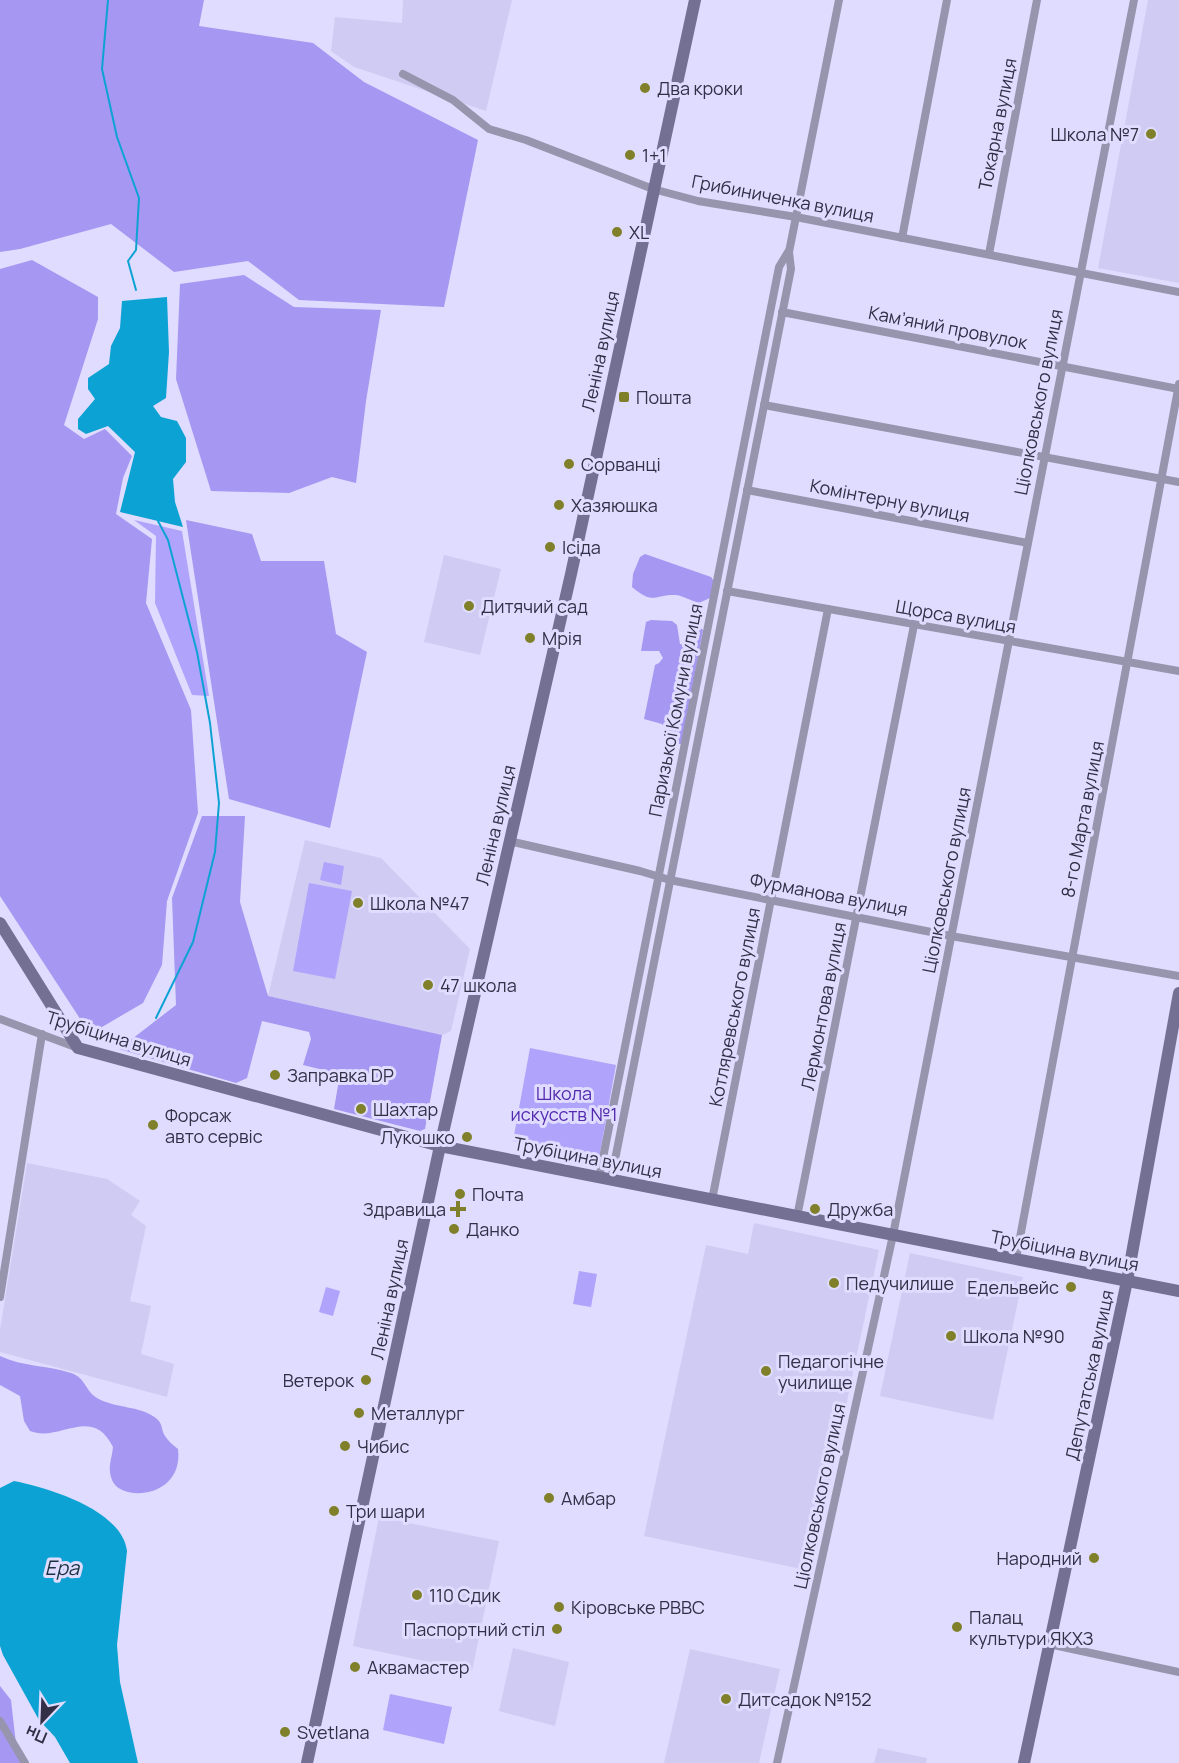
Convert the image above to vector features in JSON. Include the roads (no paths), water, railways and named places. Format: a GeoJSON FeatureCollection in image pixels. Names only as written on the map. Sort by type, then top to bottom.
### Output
{"type":"FeatureCollection","features":[{"type":"Feature","properties":{"kind":"street","name":"Леніна вулиця"},"geometry":{"type":"LineString","coordinates":[[307,1763],[440,1146],[571,574],[695,0]]}},
{"type":"Feature","properties":{"kind":"street","name":"Паризької Комуни вулиця"},"geometry":{"type":"LineString","coordinates":[[605,1179],[670,880],[791,269],[789,252],[839,0]]}},
{"type":"Feature","properties":{"kind":"street"},"geometry":{"type":"LineString","coordinates":[[902,238],[947,0]]}},
{"type":"Feature","properties":{"kind":"street","name":"Токарна вулиця"},"geometry":{"type":"LineString","coordinates":[[989,254],[1037,0]]}},
{"type":"Feature","properties":{"kind":"street","name":"Ціолковського вулиця"},"geometry":{"type":"LineString","coordinates":[[777,1763],[893,1235],[1011,643],[1061,366],[1134,0]]}},
{"type":"Feature","properties":{"kind":"street","name":"Грибиниченка вулиця"},"geometry":{"type":"LineString","coordinates":[[403,74],[453,100],[489,129],[526,140],[653,189],[698,201],[796,217],[1179,292]]}},
{"type":"Feature","properties":{"kind":"street","name":"Паризької Комуни вулиця"},"geometry":{"type":"LineString","coordinates":[[605,1179],[659,876],[779,267],[789,252]]}},
{"type":"Feature","properties":{"kind":"street","name":"Кам’яний провулок"},"geometry":{"type":"LineString","coordinates":[[782,312],[1179,387]]}},
{"type":"Feature","properties":{"kind":"street","name":"8-го Марта вулиця"},"geometry":{"type":"LineString","coordinates":[[1016,1259],[1179,387]]}},
{"type":"Feature","properties":{"kind":"street"},"geometry":{"type":"LineString","coordinates":[[764,405],[1179,482]]}},
{"type":"Feature","properties":{"kind":"street","name":"Комінтерну вулиця"},"geometry":{"type":"LineString","coordinates":[[747,490],[1028,543]]}},
{"type":"Feature","properties":{"kind":"street","name":"Щорса вулиця"},"geometry":{"type":"LineString","coordinates":[[727,591],[1179,671]]}},
{"type":"Feature","properties":{"kind":"street","name":"Котляревського вулиця"},"geometry":{"type":"LineString","coordinates":[[712,1200],[828,609]]}},
{"type":"Feature","properties":{"kind":"street","name":"Лермонтова вулиця"},"geometry":{"type":"LineString","coordinates":[[797,1216],[914,625]]}},
{"type":"Feature","properties":{"kind":"street","name":"Фурманова вулиця"},"geometry":{"type":"LineString","coordinates":[[509,841],[670,880],[951,936],[1179,976]]}},
{"type":"Feature","properties":{"kind":"street"},"geometry":{"type":"LineString","coordinates":[[0,923],[78,1048]]}},
{"type":"Feature","properties":{"kind":"street","name":"Депутатська вулиця"},"geometry":{"type":"LineString","coordinates":[[1024,1763],[1127,1281],[1179,993]]}},
{"type":"Feature","properties":{"kind":"street","name":"Трубіцина вулиця"},"geometry":{"type":"LineString","coordinates":[[0,1019],[78,1048],[440,1146],[1179,1291]]}},
{"type":"Feature","properties":{"kind":"street"},"geometry":{"type":"LineString","coordinates":[[0,1291],[42,1034]]}},
{"type":"Feature","properties":{"kind":"street"},"geometry":{"type":"LineString","coordinates":[[1049,1644],[1179,1672]]}},
{"type":"Feature","properties":{"kind":"street"},"geometry":{"type":"LineString","coordinates":[[0,1720],[25,1763]]}},
{"type":"Feature","properties":{"kind":"water"},"geometry":{"type":"Polygon","coordinates":[[[167,297],[169,352],[166,398],[153,406],[161,417],[177,421],[186,438],[186,462],[173,479],[175,502],[183,527],[120,512],[135,452],[108,426],[86,434],[78,429],[78,419],[95,399],[88,389],[88,378],[109,364],[111,346],[120,328],[122,301],[167,297]]]}},
{"type":"Feature","properties":{"kind":"water","name":"Ера"},"geometry":{"type":"Polygon","coordinates":[[[14,1481],[46,1489],[82,1503],[112,1524],[122,1537],[127,1551],[117,1645],[120,1682],[138,1763],[70,1763],[55,1737],[39,1720],[3,1655],[0,1646],[0,1488],[14,1481]]]}},
{"type":"Feature","properties":{"kind":"waterway"},"geometry":{"type":"LineString","coordinates":[[108,0],[102,69],[117,137],[139,198],[136,250],[128,261],[136,290]]}},
{"type":"Feature","properties":{"kind":"waterway"},"geometry":{"type":"LineString","coordinates":[[156,1018],[193,942],[215,852],[219,803],[210,723],[197,652],[168,540],[158,521]]}},
{"type":"Feature","properties":{"kind":"place","name":"Два кроки"},"geometry":{"type":"Point","coordinates":[645,88]}},
{"type":"Feature","properties":{"kind":"place","name":"Школа №7"},"geometry":{"type":"Point","coordinates":[1151,134]}},
{"type":"Feature","properties":{"kind":"place","name":"1+1"},"geometry":{"type":"Point","coordinates":[630,155]}},
{"type":"Feature","properties":{"kind":"place","name":"XL"},"geometry":{"type":"Point","coordinates":[617,232]}},
{"type":"Feature","properties":{"kind":"place","name":"Пошта"},"geometry":{"type":"Point","coordinates":[624,397]}},
{"type":"Feature","properties":{"kind":"place","name":"Сорванці"},"geometry":{"type":"Point","coordinates":[569,464]}},
{"type":"Feature","properties":{"kind":"place","name":"Хазяюшка"},"geometry":{"type":"Point","coordinates":[559,505]}},
{"type":"Feature","properties":{"kind":"place","name":"Ісіда"},"geometry":{"type":"Point","coordinates":[550,547]}},
{"type":"Feature","properties":{"kind":"place","name":"Дитячий сад"},"geometry":{"type":"Point","coordinates":[469,606]}},
{"type":"Feature","properties":{"kind":"place","name":"Мрія"},"geometry":{"type":"Point","coordinates":[530,638]}},
{"type":"Feature","properties":{"kind":"place","name":"Школа №47"},"geometry":{"type":"Point","coordinates":[358,903]}},
{"type":"Feature","properties":{"kind":"place","name":"47 школа"},"geometry":{"type":"Point","coordinates":[428,985]}},
{"type":"Feature","properties":{"kind":"place","name":"Заправка DP"},"geometry":{"type":"Point","coordinates":[275,1075]}},
{"type":"Feature","properties":{"kind":"place","name":"Шахтар"},"geometry":{"type":"Point","coordinates":[361,1109]}},
{"type":"Feature","properties":{"kind":"place","name":"Форсаж авто сервіс"},"geometry":{"type":"Point","coordinates":[153,1125]}},
{"type":"Feature","properties":{"kind":"place","name":"Лукошко"},"geometry":{"type":"Point","coordinates":[467,1137]}},
{"type":"Feature","properties":{"kind":"place","name":"Почта"},"geometry":{"type":"Point","coordinates":[460,1194]}},
{"type":"Feature","properties":{"kind":"place","name":"Здравица"},"geometry":{"type":"Point","coordinates":[458,1209]}},
{"type":"Feature","properties":{"kind":"place","name":"Дружба"},"geometry":{"type":"Point","coordinates":[815,1209]}},
{"type":"Feature","properties":{"kind":"place","name":"Данко"},"geometry":{"type":"Point","coordinates":[454,1229]}},
{"type":"Feature","properties":{"kind":"place","name":"Педучилише"},"geometry":{"type":"Point","coordinates":[834,1283]}},
{"type":"Feature","properties":{"kind":"place","name":"Едельвейс"},"geometry":{"type":"Point","coordinates":[1071,1287]}},
{"type":"Feature","properties":{"kind":"place","name":"Школа №90"},"geometry":{"type":"Point","coordinates":[951,1336]}},
{"type":"Feature","properties":{"kind":"place","name":"Педагогічне училище"},"geometry":{"type":"Point","coordinates":[766,1371]}},
{"type":"Feature","properties":{"kind":"place","name":"Ветерок"},"geometry":{"type":"Point","coordinates":[366,1380]}},
{"type":"Feature","properties":{"kind":"place","name":"Металлург"},"geometry":{"type":"Point","coordinates":[359,1413]}},
{"type":"Feature","properties":{"kind":"place","name":"Чибис"},"geometry":{"type":"Point","coordinates":[345,1446]}},
{"type":"Feature","properties":{"kind":"place","name":"Амбар"},"geometry":{"type":"Point","coordinates":[549,1498]}},
{"type":"Feature","properties":{"kind":"place","name":"Три шари"},"geometry":{"type":"Point","coordinates":[334,1511]}},
{"type":"Feature","properties":{"kind":"place","name":"Народний"},"geometry":{"type":"Point","coordinates":[1094,1558]}},
{"type":"Feature","properties":{"kind":"place","name":"110 Сдик"},"geometry":{"type":"Point","coordinates":[417,1595]}},
{"type":"Feature","properties":{"kind":"place","name":"Кіровське РВВС"},"geometry":{"type":"Point","coordinates":[559,1607]}},
{"type":"Feature","properties":{"kind":"place","name":"Палац культури ЯКХЗ"},"geometry":{"type":"Point","coordinates":[957,1627]}},
{"type":"Feature","properties":{"kind":"place","name":"Паспортний стіл"},"geometry":{"type":"Point","coordinates":[557,1629]}},
{"type":"Feature","properties":{"kind":"place","name":"Аквамастер"},"geometry":{"type":"Point","coordinates":[355,1667]}},
{"type":"Feature","properties":{"kind":"place","name":"Дитсадок №152"},"geometry":{"type":"Point","coordinates":[726,1699]}},
{"type":"Feature","properties":{"kind":"place","name":"Svetlana"},"geometry":{"type":"Point","coordinates":[285,1732]}},
{"type":"Feature","properties":{"kind":"park label","name":"Школа искусств №1"},"geometry":{"type":"Point","coordinates":[564,1103]}}]}
